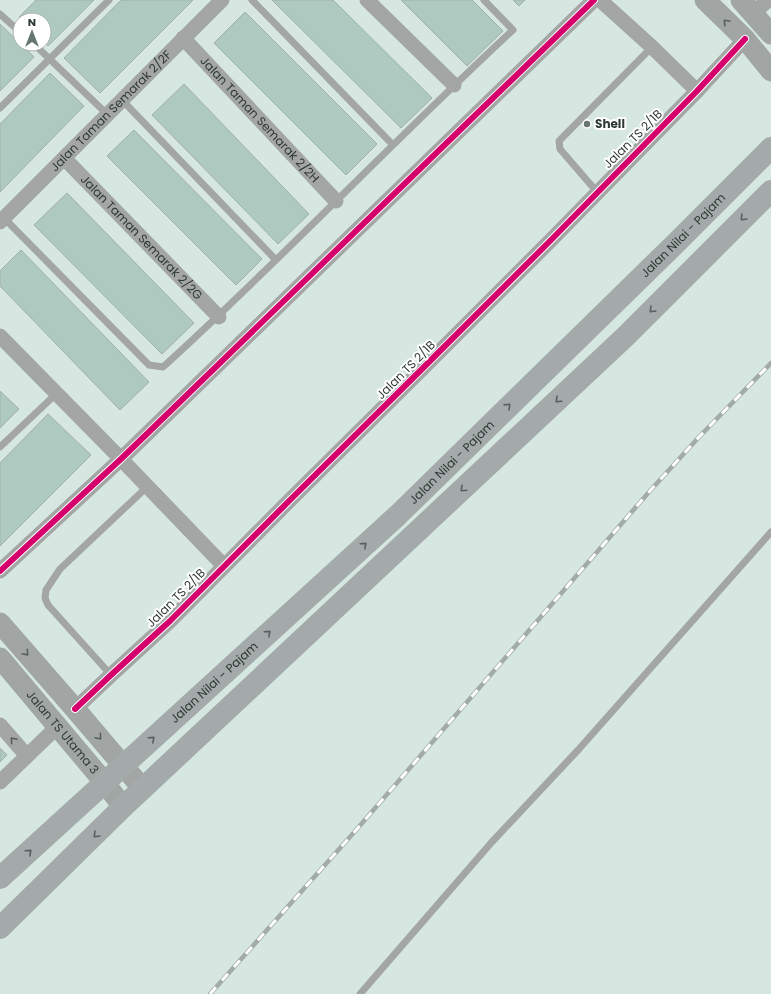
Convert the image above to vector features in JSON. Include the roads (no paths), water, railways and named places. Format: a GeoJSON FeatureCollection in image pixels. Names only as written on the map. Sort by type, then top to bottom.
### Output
{"type":"FeatureCollection","features":[{"type":"Feature","properties":{"kind":"main road","name":"Jalan Nilai - Pajam"},"geometry":{"type":"LineString","coordinates":[[105,783],[398,515],[676,243],[769,146]]}},
{"type":"Feature","properties":{"kind":"main road"},"geometry":{"type":"LineString","coordinates":[[0,928],[123,807],[626,336],[771,191]]}},
{"type":"Feature","properties":{"kind":"main road"},"geometry":{"type":"LineString","coordinates":[[0,878],[105,783]]}},
{"type":"Feature","properties":{"kind":"street","name":"Jalan Taman Semarak 2/2F"},"geometry":{"type":"LineString","coordinates":[[2,220],[222,0]]}},
{"type":"Feature","properties":{"kind":"street"},"geometry":{"type":"LineString","coordinates":[[367,0],[454,84]]}},
{"type":"Feature","properties":{"kind":"street"},"geometry":{"type":"LineString","coordinates":[[0,571],[121,459],[594,0]]}},
{"type":"Feature","properties":{"kind":"street"},"geometry":{"type":"LineString","coordinates":[[600,0],[652,47],[697,91]]}},
{"type":"Feature","properties":{"kind":"street"},"geometry":{"type":"LineString","coordinates":[[705,0],[745,39],[771,71]]}},
{"type":"Feature","properties":{"kind":"street"},"geometry":{"type":"LineString","coordinates":[[754,4],[771,34]]}},
{"type":"Feature","properties":{"kind":"street","name":"Jalan Taman Semarak 2/2H"},"geometry":{"type":"LineString","coordinates":[[183,38],[336,201]]}},
{"type":"Feature","properties":{"kind":"street","name":"Jalan TS 2/1B"},"geometry":{"type":"LineString","coordinates":[[75,709],[110,674],[170,621],[438,354],[697,91],[745,39]]}},
{"type":"Feature","properties":{"kind":"street","name":"Jalan Taman Semarak 2/2G"},"geometry":{"type":"LineString","coordinates":[[64,158],[219,317]]}},
{"type":"Feature","properties":{"kind":"street"},"geometry":{"type":"LineString","coordinates":[[0,336],[148,486],[224,566]]}},
{"type":"Feature","properties":{"kind":"street","name":"Jalan TS Utama 3"},"geometry":{"type":"LineString","coordinates":[[0,623],[143,789]]}},
{"type":"Feature","properties":{"kind":"street","name":"Jalan TS Utama 3"},"geometry":{"type":"LineString","coordinates":[[0,658],[105,783],[123,807]]}},
{"type":"Feature","properties":{"kind":"street"},"geometry":{"type":"LineString","coordinates":[[0,725],[27,756]]}},
{"type":"Feature","properties":{"kind":"street"},"geometry":{"type":"LineString","coordinates":[[0,782],[57,727]]}},
{"type":"Feature","properties":{"kind":"lane"},"geometry":{"type":"LineString","coordinates":[[0,108],[109,0]]}},
{"type":"Feature","properties":{"kind":"lane"},"geometry":{"type":"LineString","coordinates":[[252,0],[393,145]]}},
{"type":"Feature","properties":{"kind":"lane"},"geometry":{"type":"LineString","coordinates":[[2,220],[149,365],[163,367],[219,317],[454,84],[513,30],[484,0]]}},
{"type":"Feature","properties":{"kind":"lane"},"geometry":{"type":"LineString","coordinates":[[0,14],[12,25]]}},
{"type":"Feature","properties":{"kind":"lane"},"geometry":{"type":"LineString","coordinates":[[597,192],[560,149],[559,141],[652,47]]}},
{"type":"Feature","properties":{"kind":"lane"},"geometry":{"type":"LineString","coordinates":[[43,52],[108,114]]}},
{"type":"Feature","properties":{"kind":"lane"},"geometry":{"type":"LineString","coordinates":[[122,100],[276,260]]}},
{"type":"Feature","properties":{"kind":"lane"},"geometry":{"type":"LineString","coordinates":[[0,447],[56,393]]}},
{"type":"Feature","properties":{"kind":"lane"},"geometry":{"type":"LineString","coordinates":[[110,674],[48,605],[46,590],[60,569],[148,486]]}},
{"type":"Feature","properties":{"kind":"lane"},"geometry":{"type":"LineString","coordinates":[[360,994],[491,843],[579,749],[771,532]]}},
{"type":"Feature","properties":{"kind":"railway"},"geometry":{"type":"LineString","coordinates":[[210,994],[357,829],[649,492],[699,437],[771,363]]}},
{"type":"Feature","properties":{"kind":"place","name":"Shell"},"geometry":{"type":"Point","coordinates":[587,124]}}]}
